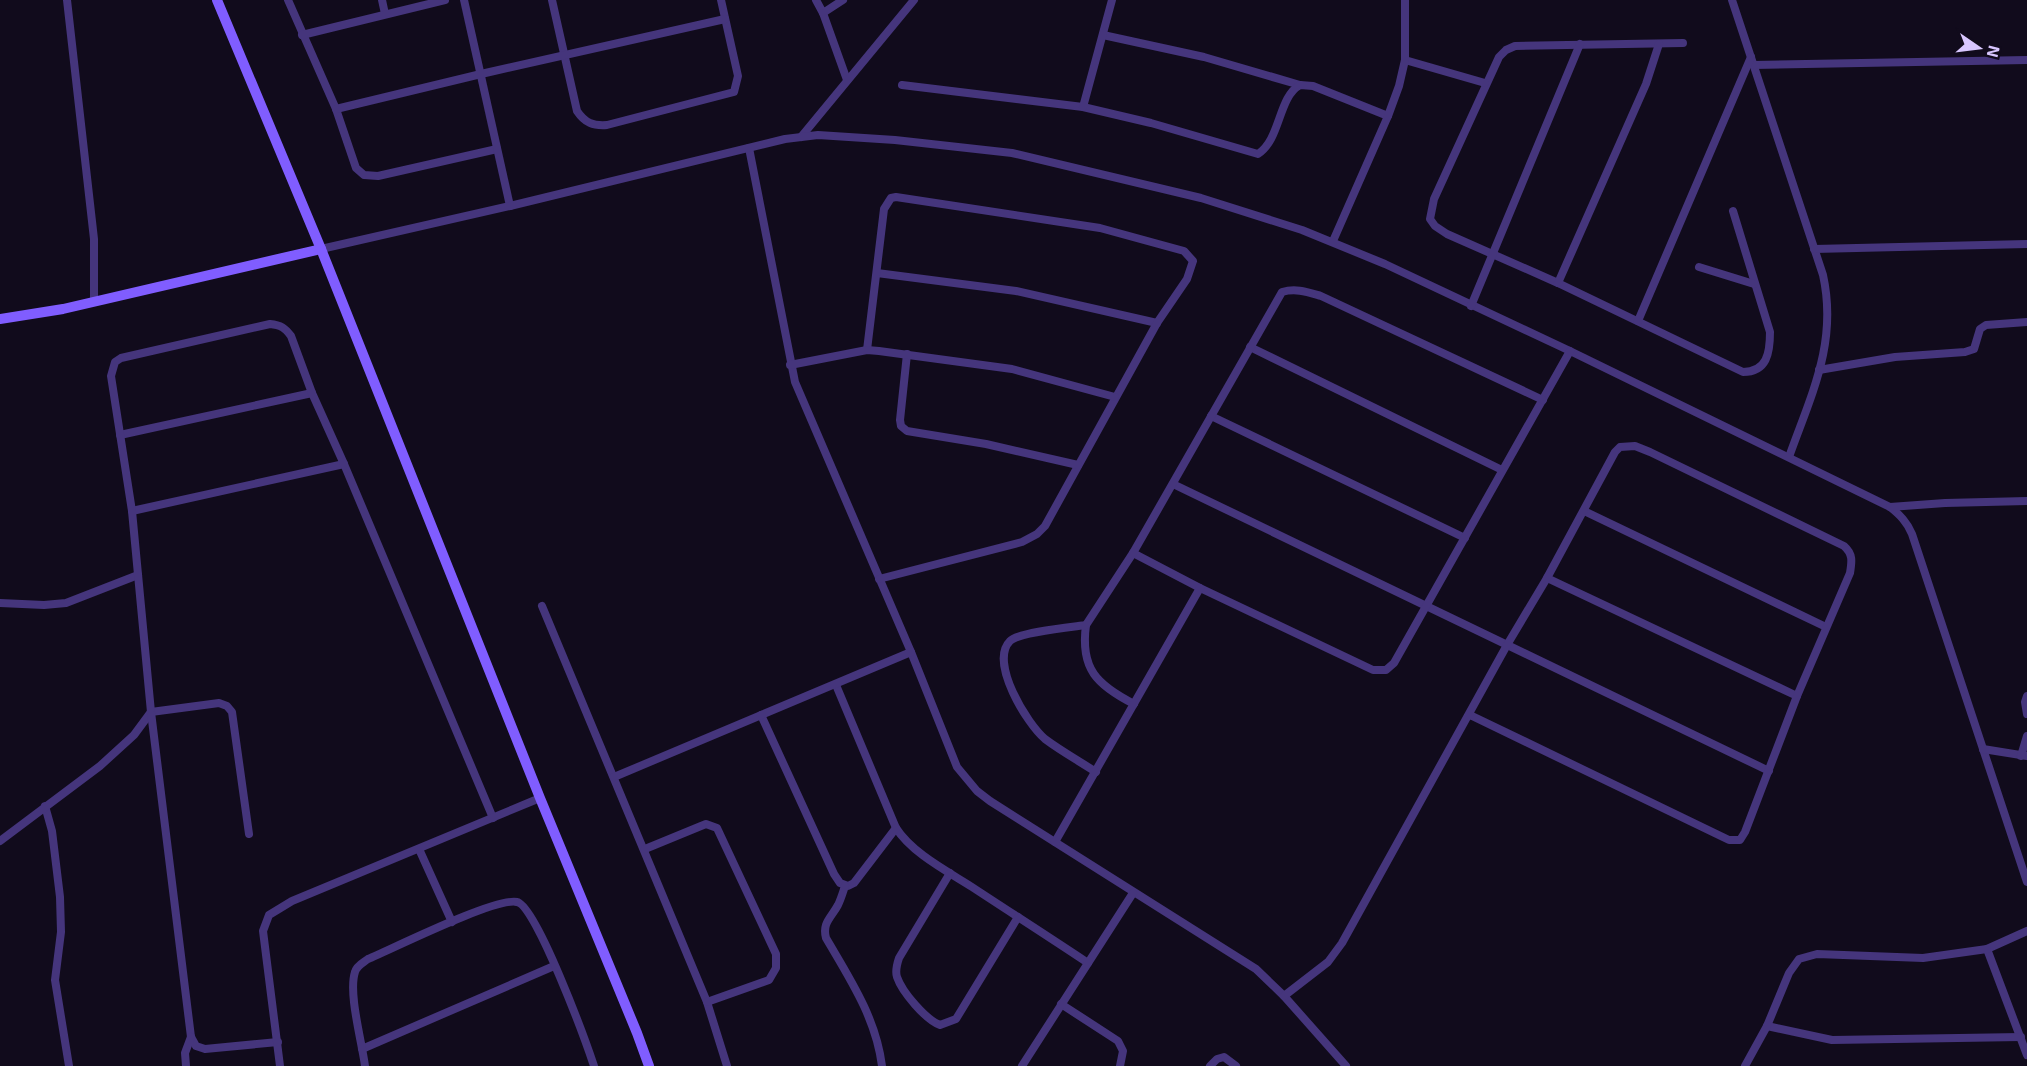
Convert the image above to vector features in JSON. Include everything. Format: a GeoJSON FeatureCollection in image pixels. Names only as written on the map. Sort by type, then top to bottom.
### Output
{"type":"FeatureCollection","features":[{"type":"Feature","properties":{"kind":"street"},"geometry":{"type":"LineString","coordinates":[[67,0],[94,239],[94,302]]}},
{"type":"Feature","properties":{"kind":"street"},"geometry":{"type":"LineString","coordinates":[[217,0],[321,249],[649,1066]]}},
{"type":"Feature","properties":{"kind":"street"},"geometry":{"type":"LineString","coordinates":[[288,0],[336,109],[356,168],[364,175],[371,177],[498,149]]}},
{"type":"Feature","properties":{"kind":"street"},"geometry":{"type":"LineString","coordinates":[[382,0],[385,14]]}},
{"type":"Feature","properties":{"kind":"street"},"geometry":{"type":"LineString","coordinates":[[302,35],[445,0]]}},
{"type":"Feature","properties":{"kind":"street"},"geometry":{"type":"LineString","coordinates":[[464,0],[510,206]]}},
{"type":"Feature","properties":{"kind":"street"},"geometry":{"type":"LineString","coordinates":[[552,0],[577,111],[587,122],[596,126],[734,92],[738,76],[721,0]]}},
{"type":"Feature","properties":{"kind":"street"},"geometry":{"type":"LineString","coordinates":[[816,0],[823,13],[847,80]]}},
{"type":"Feature","properties":{"kind":"street"},"geometry":{"type":"LineString","coordinates":[[823,13],[843,0]]}},
{"type":"Feature","properties":{"kind":"street"},"geometry":{"type":"LineString","coordinates":[[801,137],[914,0]]}},
{"type":"Feature","properties":{"kind":"street"},"geometry":{"type":"LineString","coordinates":[[1083,107],[1112,0]]}},
{"type":"Feature","properties":{"kind":"street"},"geometry":{"type":"LineString","coordinates":[[1333,241],[1399,86],[1405,60],[1405,0]]}},
{"type":"Feature","properties":{"kind":"street"},"geometry":{"type":"LineString","coordinates":[[1732,0],[1828,298],[1829,318],[1826,344],[1789,457]]}},
{"type":"Feature","properties":{"kind":"street"},"geometry":{"type":"LineString","coordinates":[[336,109],[725,19]]}},
{"type":"Feature","properties":{"kind":"street"},"geometry":{"type":"LineString","coordinates":[[1103,34],[1204,57],[1300,85],[1313,86],[1388,116]]}},
{"type":"Feature","properties":{"kind":"street"},"geometry":{"type":"LineString","coordinates":[[1683,43],[1515,46],[1506,50],[1499,57],[1485,83],[1434,200],[1430,219],[1435,226],[1447,234],[1558,283],[1743,372],[1755,372],[1762,367],[1766,357],[1770,344],[1770,332],[1733,211]]}},
{"type":"Feature","properties":{"kind":"street"},"geometry":{"type":"LineString","coordinates":[[1471,306],[1580,44]]}},
{"type":"Feature","properties":{"kind":"street"},"geometry":{"type":"LineString","coordinates":[[1558,283],[1646,84],[1659,44]]}},
{"type":"Feature","properties":{"kind":"street"},"geometry":{"type":"LineString","coordinates":[[1638,321],[1751,57]]}},
{"type":"Feature","properties":{"kind":"street"},"geometry":{"type":"LineString","coordinates":[[1405,60],[1485,83]]}},
{"type":"Feature","properties":{"kind":"street"},"geometry":{"type":"LineString","coordinates":[[1754,65],[2027,60]]}},
{"type":"Feature","properties":{"kind":"street"},"geometry":{"type":"LineString","coordinates":[[902,85],[1083,107],[1151,123],[1258,154],[1267,146],[1291,93],[1300,85]]}},
{"type":"Feature","properties":{"kind":"street"},"geometry":{"type":"LineString","coordinates":[[0,319],[94,302],[749,148],[818,135],[895,140],[1012,153],[1201,198],[1333,241],[1570,351],[1890,507],[1907,524],[1912,534],[2027,882]]}},
{"type":"Feature","properties":{"kind":"street"},"geometry":{"type":"LineString","coordinates":[[749,148],[795,382],[911,652],[957,767],[977,791],[1133,893],[1256,969],[1284,996],[1346,1066]]}},
{"type":"Feature","properties":{"kind":"street"},"geometry":{"type":"LineString","coordinates":[[867,350],[884,209],[887,203],[896,197],[1100,228],[1184,251],[1193,261],[1187,279],[1156,323],[1045,526],[1031,538],[879,579]]}},
{"type":"Feature","properties":{"kind":"street"},"geometry":{"type":"LineString","coordinates":[[1814,249],[2027,244]]}},
{"type":"Feature","properties":{"kind":"street"},"geometry":{"type":"LineString","coordinates":[[1699,267],[1754,284]]}},
{"type":"Feature","properties":{"kind":"street"},"geometry":{"type":"LineString","coordinates":[[877,273],[1016,291],[1156,323]]}},
{"type":"Feature","properties":{"kind":"street"},"geometry":{"type":"LineString","coordinates":[[1134,704],[1101,684],[1090,668],[1086,653],[1086,625],[1133,552],[1282,292],[1304,291],[1321,296],[1543,400]]}},
{"type":"Feature","properties":{"kind":"street"},"geometry":{"type":"LineString","coordinates":[[1819,370],[1895,357],[1965,352],[1974,349],[1980,329],[1986,325],[2027,322]]}},
{"type":"Feature","properties":{"kind":"street"},"geometry":{"type":"LineString","coordinates":[[278,1042],[205,1049],[196,1046],[191,1037],[151,712],[132,511],[111,376],[115,362],[121,358],[270,324],[280,325],[291,336],[312,393],[493,818]]}},
{"type":"Feature","properties":{"kind":"street"},"geometry":{"type":"LineString","coordinates":[[1250,347],[1502,470]]}},
{"type":"Feature","properties":{"kind":"street"},"geometry":{"type":"LineString","coordinates":[[790,365],[867,350],[908,354],[1012,369],[1115,397]]}},
{"type":"Feature","properties":{"kind":"street"},"geometry":{"type":"LineString","coordinates":[[1133,552],[1200,588],[1378,671],[1386,670],[1394,663],[1570,351]]}},
{"type":"Feature","properties":{"kind":"street"},"geometry":{"type":"LineString","coordinates":[[908,354],[900,420],[907,431],[986,444],[1078,465]]}},
{"type":"Feature","properties":{"kind":"street"},"geometry":{"type":"LineString","coordinates":[[120,435],[312,393]]}},
{"type":"Feature","properties":{"kind":"street"},"geometry":{"type":"LineString","coordinates":[[1211,416],[1465,538]]}},
{"type":"Feature","properties":{"kind":"street"},"geometry":{"type":"LineString","coordinates":[[1284,996],[1328,962],[1342,943],[1615,452],[1620,447],[1635,446],[1672,462],[1850,551],[1852,559],[1850,573],[1797,696],[1742,838],[1733,841],[1470,715]]}},
{"type":"Feature","properties":{"kind":"street"},"geometry":{"type":"LineString","coordinates":[[132,511],[344,464]]}},
{"type":"Feature","properties":{"kind":"street"},"geometry":{"type":"LineString","coordinates":[[1173,484],[1769,771]]}},
{"type":"Feature","properties":{"kind":"street"},"geometry":{"type":"LineString","coordinates":[[1890,507],[1945,502],[2027,501]]}},
{"type":"Feature","properties":{"kind":"street"},"geometry":{"type":"LineString","coordinates":[[1584,511],[1826,627]]}},
{"type":"Feature","properties":{"kind":"street"},"geometry":{"type":"LineString","coordinates":[[0,603],[66,603],[138,575]]}},
{"type":"Feature","properties":{"kind":"street"},"geometry":{"type":"LineString","coordinates":[[1547,578],[1797,696]]}},
{"type":"Feature","properties":{"kind":"street"},"geometry":{"type":"LineString","coordinates":[[1055,842],[1200,588]]}},
{"type":"Feature","properties":{"kind":"street"},"geometry":{"type":"LineString","coordinates":[[542,606],[707,1002],[727,1066]]}},
{"type":"Feature","properties":{"kind":"street"},"geometry":{"type":"LineString","coordinates":[[1086,625],[1011,640],[1005,650],[1004,666],[1024,714],[1037,731],[1096,772]]}},
{"type":"Feature","properties":{"kind":"street"},"geometry":{"type":"LineString","coordinates":[[614,777],[911,652]]}},
{"type":"Feature","properties":{"kind":"street"},"geometry":{"type":"LineString","coordinates":[[836,685],[896,828],[911,846],[1088,963]]}},
{"type":"Feature","properties":{"kind":"street"},"geometry":{"type":"LineString","coordinates":[[2027,696],[2025,702],[2027,714]]}},
{"type":"Feature","properties":{"kind":"street"},"geometry":{"type":"LineString","coordinates":[[0,841],[121,748],[141,727],[151,712],[209,704],[222,704],[230,709],[233,715],[249,834]]}},
{"type":"Feature","properties":{"kind":"street"},"geometry":{"type":"LineString","coordinates":[[761,715],[834,874],[840,883],[846,886]]}},
{"type":"Feature","properties":{"kind":"street"},"geometry":{"type":"LineString","coordinates":[[1983,749],[2024,756],[2027,736]]}},
{"type":"Feature","properties":{"kind":"street"},"geometry":{"type":"LineString","coordinates":[[280,1066],[263,931],[268,915],[292,901],[540,798]]}},
{"type":"Feature","properties":{"kind":"street"},"geometry":{"type":"LineString","coordinates":[[45,806],[52,831],[60,897],[60,932],[55,980],[69,1066]]}},
{"type":"Feature","properties":{"kind":"street"},"geometry":{"type":"LineString","coordinates":[[645,849],[706,824],[717,828],[776,954],[776,968],[769,980],[707,1002]]}},
{"type":"Feature","properties":{"kind":"street"},"geometry":{"type":"LineString","coordinates":[[882,1066],[880,1047],[868,1014],[824,932],[825,923],[837,906],[846,886],[854,883],[896,828]]}},
{"type":"Feature","properties":{"kind":"street"},"geometry":{"type":"LineString","coordinates":[[419,849],[452,922]]}},
{"type":"Feature","properties":{"kind":"street"},"geometry":{"type":"LineString","coordinates":[[950,873],[899,958],[897,967],[897,977],[903,988],[927,1019],[940,1025],[956,1019],[1018,917]]}},
{"type":"Feature","properties":{"kind":"street"},"geometry":{"type":"LineString","coordinates":[[1022,1066],[1133,893]]}},
{"type":"Feature","properties":{"kind":"street"},"geometry":{"type":"LineString","coordinates":[[364,1066],[353,993],[355,970],[368,959],[452,922],[501,903],[520,902],[525,905],[534,919],[594,1066]]}},
{"type":"Feature","properties":{"kind":"street"},"geometry":{"type":"LineString","coordinates":[[1745,1066],[1767,1026],[1789,973],[1799,958],[1807,956],[1923,958],[1987,949],[2027,930]]}},
{"type":"Feature","properties":{"kind":"street"},"geometry":{"type":"LineString","coordinates":[[1987,949],[2027,1055]]}},
{"type":"Feature","properties":{"kind":"street"},"geometry":{"type":"LineString","coordinates":[[362,1049],[554,966]]}},
{"type":"Feature","properties":{"kind":"street"},"geometry":{"type":"LineString","coordinates":[[1061,1004],[1119,1041],[1124,1051],[1120,1066]]}},
{"type":"Feature","properties":{"kind":"street"},"geometry":{"type":"LineString","coordinates":[[1767,1026],[1832,1040],[2021,1037]]}},
{"type":"Feature","properties":{"kind":"street"},"geometry":{"type":"LineString","coordinates":[[186,1066],[185,1053],[191,1037]]}},
{"type":"Feature","properties":{"kind":"street"},"geometry":{"type":"LineString","coordinates":[[1210,1066],[1217,1059],[1224,1057],[1236,1066]]}}]}
